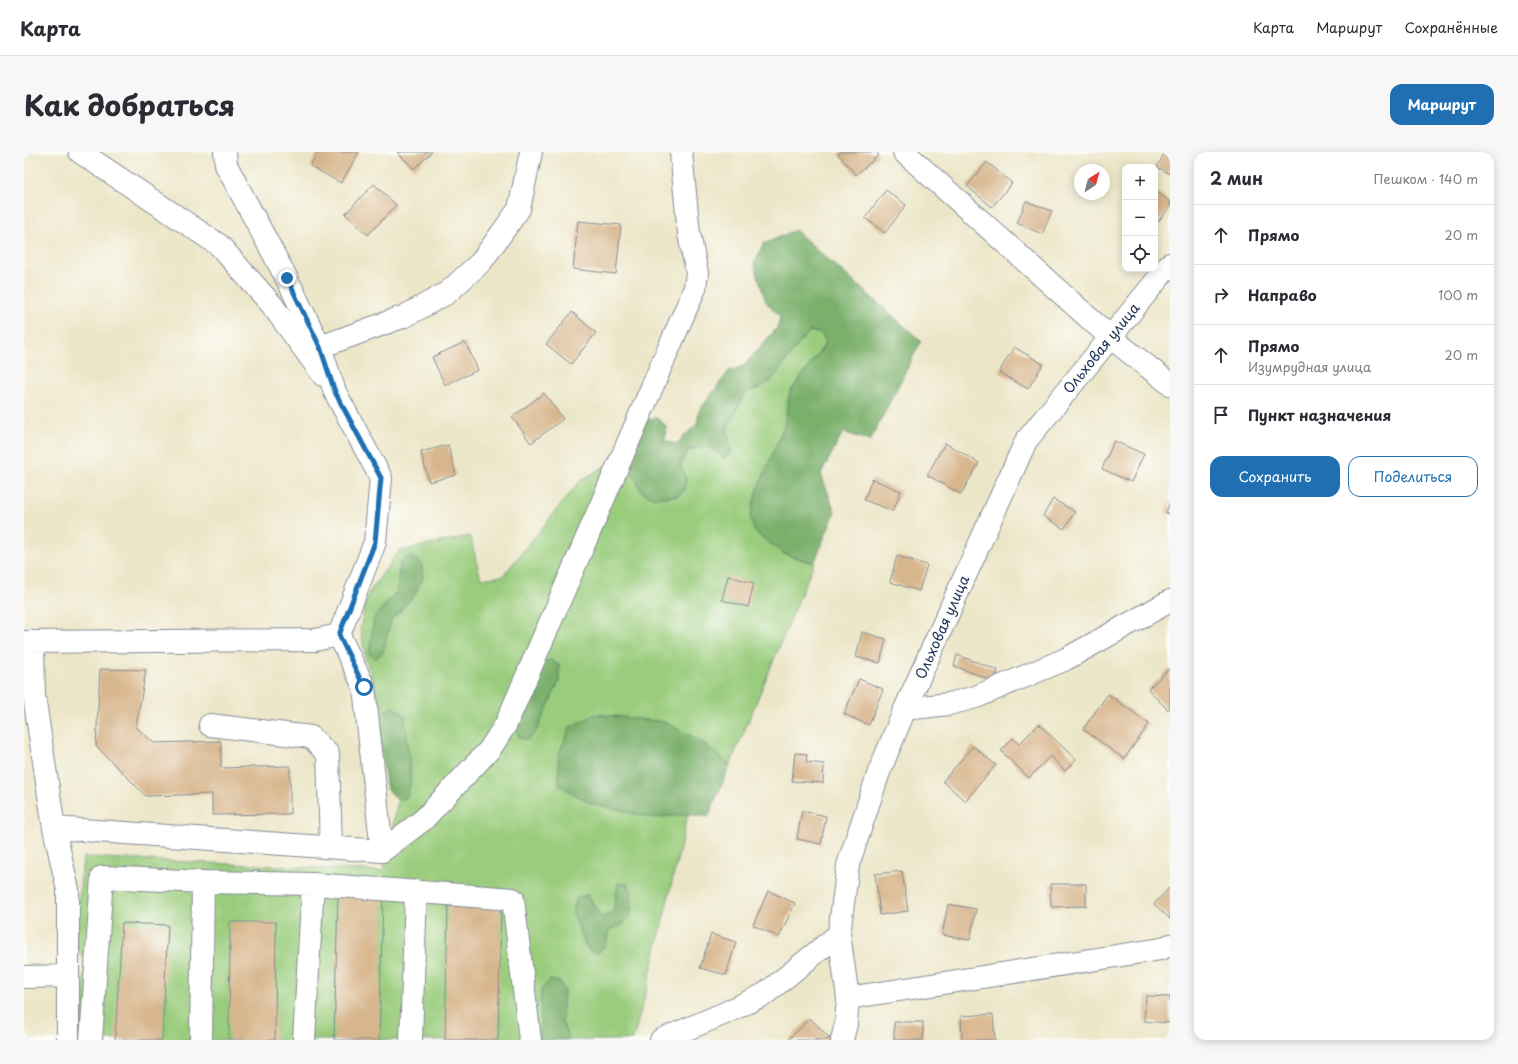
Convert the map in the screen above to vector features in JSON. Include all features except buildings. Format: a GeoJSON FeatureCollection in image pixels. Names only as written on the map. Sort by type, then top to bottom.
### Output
{"type":"FeatureCollection","features":[{"type":"Feature","properties":{"kind":"street"},"geometry":{"type":"LineString","coordinates":[[80,152],[219,244],[272,305],[335,392],[381,478],[375,542],[339,635],[364,687],[382,851]]}},
{"type":"Feature","properties":{"kind":"street"},"geometry":{"type":"LineString","coordinates":[[225,152],[226,165],[287,278],[320,347],[335,392]]}},
{"type":"Feature","properties":{"kind":"street"},"geometry":{"type":"LineString","coordinates":[[320,347],[405,316],[447,293],[481,262],[519,209],[531,152]]}},
{"type":"Feature","properties":{"kind":"street"},"geometry":{"type":"LineString","coordinates":[[54,828],[382,851],[423,820],[490,749],[506,724],[695,288],[698,273],[689,234],[681,152]]}},
{"type":"Feature","properties":{"kind":"street"},"geometry":{"type":"LineString","coordinates":[[904,152],[1110,337],[1170,384]]}},
{"type":"Feature","properties":{"kind":"street","name":"Ольховая улица"},"geometry":{"type":"LineString","coordinates":[[842,1040],[846,1024],[848,998],[839,934],[848,865],[878,772],[1026,441],[1170,264]]}},
{"type":"Feature","properties":{"kind":"street"},"geometry":{"type":"LineString","coordinates":[[905,709],[949,704],[976,697],[1066,659],[1170,601]]}},
{"type":"Feature","properties":{"kind":"street"},"geometry":{"type":"LineString","coordinates":[[68,1040],[68,890],[54,828],[34,696],[29,642],[315,640],[339,635]]}},
{"type":"Feature","properties":{"kind":"street"},"geometry":{"type":"LineString","coordinates":[[210,725],[311,737],[328,754],[331,847]]}},
{"type":"Feature","properties":{"kind":"street"},"geometry":{"type":"LineString","coordinates":[[91,1040],[102,876],[203,882],[313,884],[513,899],[530,1040]]}},
{"type":"Feature","properties":{"kind":"street"},"geometry":{"type":"LineString","coordinates":[[201,1040],[203,882]]}},
{"type":"Feature","properties":{"kind":"street"},"geometry":{"type":"LineString","coordinates":[[304,1040],[313,884]]}},
{"type":"Feature","properties":{"kind":"street"},"geometry":{"type":"LineString","coordinates":[[411,1040],[416,891]]}},
{"type":"Feature","properties":{"kind":"street"},"geometry":{"type":"LineString","coordinates":[[662,1040],[765,994],[839,934]]}},
{"type":"Feature","properties":{"kind":"street"},"geometry":{"type":"LineString","coordinates":[[848,998],[1154,950],[1170,946]]}},
{"type":"Feature","properties":{"kind":"street"},"geometry":{"type":"LineString","coordinates":[[24,977],[68,976]]}},
{"type":"Feature","properties":{"kind":"green space"},"geometry":{"type":"Polygon","coordinates":[[[795,230],[921,341],[870,441],[843,432],[821,474],[835,512],[814,563],[784,554],[755,532],[750,518],[756,494],[784,426],[790,392],[826,343],[822,334],[810,331],[772,380],[759,388],[744,394],[727,429],[732,453],[723,458],[707,446],[689,450],[680,463],[686,478],[685,490],[678,496],[654,498],[641,491],[624,454],[645,419],[657,418],[666,426],[665,441],[676,444],[697,424],[699,411],[729,371],[743,366],[777,328],[780,317],[766,302],[754,263],[764,244],[795,230]]]}},
{"type":"Feature","properties":{"kind":"green space"},"geometry":{"type":"Polygon","coordinates":[[[810,331],[823,334],[826,343],[790,392],[784,426],[756,494],[784,554],[814,563],[730,765],[702,742],[653,817],[688,814],[648,984],[633,1040],[569,1040],[562,1022],[564,991],[541,989],[540,1040],[81,1040],[82,992],[86,959],[78,953],[75,942],[83,857],[383,871],[398,800],[407,797],[394,707],[382,712],[367,663],[360,628],[368,594],[399,551],[470,536],[481,579],[503,576],[579,482],[624,454],[686,478],[680,464],[689,450],[707,446],[723,458],[727,429],[744,394],[759,388],[810,331]],[[400,562],[397,591],[374,618],[391,620],[415,595],[400,562]]]}},
{"type":"Feature","properties":{"kind":"green space"},"geometry":{"type":"Polygon","coordinates":[[[410,556],[422,564],[423,578],[415,595],[391,620],[383,652],[375,659],[369,653],[374,618],[397,591],[400,562],[410,556]]]}},
{"type":"Feature","properties":{"kind":"green space"},"geometry":{"type":"Polygon","coordinates":[[[551,660],[559,665],[559,682],[537,730],[528,740],[520,738],[515,727],[543,662],[551,660]]]}},
{"type":"Feature","properties":{"kind":"green space"},"geometry":{"type":"Polygon","coordinates":[[[394,707],[405,715],[411,780],[407,797],[398,800],[387,789],[380,741],[382,712],[394,707]]]}},
{"type":"Feature","properties":{"kind":"green space"},"geometry":{"type":"Polygon","coordinates":[[[596,714],[665,722],[702,742],[730,765],[708,817],[688,814],[653,818],[590,803],[559,785],[558,756],[570,727],[596,714]]]}},
{"type":"Feature","properties":{"kind":"green space"},"geometry":{"type":"Polygon","coordinates":[[[618,883],[628,884],[632,893],[631,915],[624,924],[609,930],[606,944],[598,953],[589,951],[581,936],[573,912],[577,897],[588,895],[601,917],[613,912],[618,883]]]}},
{"type":"Feature","properties":{"kind":"green space"},"geometry":{"type":"Polygon","coordinates":[[[550,980],[560,982],[564,991],[562,1022],[569,1040],[540,1040],[541,989],[550,980]]]}},
{"type":"Feature","properties":{"kind":"route"},"geometry":{"type":"LineString","coordinates":[[287,278],[320,347],[335,392],[381,478],[375,542],[339,635],[364,687]]}}]}
